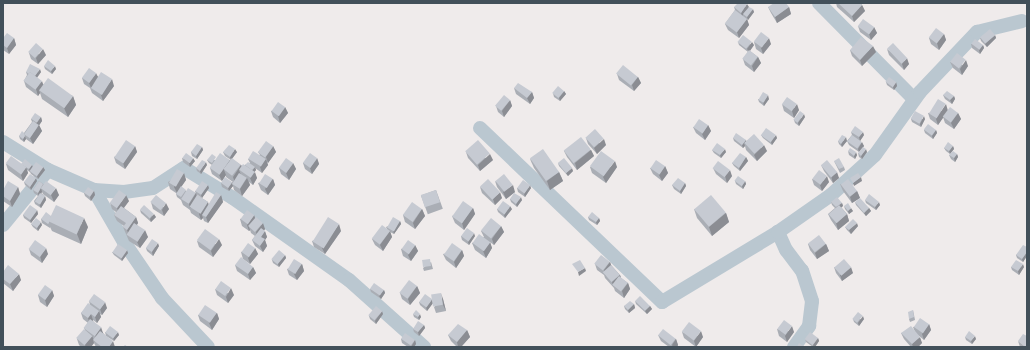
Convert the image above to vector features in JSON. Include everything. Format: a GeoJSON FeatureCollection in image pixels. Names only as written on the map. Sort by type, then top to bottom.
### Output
{"type":"FeatureCollection","features":[{"type":"Feature","properties":{"kind":"street"},"geometry":{"type":"LineString","coordinates":[[819,3],[914,99]]}},
{"type":"Feature","properties":{"kind":"street"},"geometry":{"type":"LineString","coordinates":[[480,128],[662,302],[778,232],[831,195],[875,155],[914,99],[977,32],[1025,19]]}},
{"type":"Feature","properties":{"kind":"street"},"geometry":{"type":"LineString","coordinates":[[3,142],[48,170],[94,190],[124,192],[153,188],[184,168],[233,198],[349,280],[424,347]]}},
{"type":"Feature","properties":{"kind":"street"},"geometry":{"type":"LineString","coordinates":[[3,225],[48,170]]}},
{"type":"Feature","properties":{"kind":"street"},"geometry":{"type":"LineString","coordinates":[[94,190],[124,242],[162,298],[208,347]]}},
{"type":"Feature","properties":{"kind":"street"},"geometry":{"type":"LineString","coordinates":[[778,232],[786,250],[802,271],[812,300],[810,326],[794,347]]}},
{"type":"Feature","properties":{"kind":"building"},"geometry":{"type":"Polygon","coordinates":[[[738,3],[747,4],[741,13],[734,7],[738,3]]]}},
{"type":"Feature","properties":{"kind":"building"},"geometry":{"type":"Polygon","coordinates":[[[774,3],[786,3],[789,7],[775,17],[768,7],[774,3]]]}},
{"type":"Feature","properties":{"kind":"building"},"geometry":{"type":"Polygon","coordinates":[[[838,3],[861,3],[862,5],[852,16],[838,3]]]}},
{"type":"Feature","properties":{"kind":"building"},"geometry":{"type":"Polygon","coordinates":[[[749,7],[753,9],[747,17],[743,14],[749,7]]]}},
{"type":"Feature","properties":{"kind":"building"},"geometry":{"type":"Polygon","coordinates":[[[735,10],[747,19],[737,33],[725,24],[735,10]]]}},
{"type":"Feature","properties":{"kind":"building"},"geometry":{"type":"Polygon","coordinates":[[[863,19],[874,27],[869,35],[858,26],[863,19]]]}},
{"type":"Feature","properties":{"kind":"building"},"geometry":{"type":"Polygon","coordinates":[[[936,28],[944,34],[937,44],[929,38],[936,28]]]}},
{"type":"Feature","properties":{"kind":"building"},"geometry":{"type":"Polygon","coordinates":[[[990,29],[995,35],[985,43],[980,37],[990,29]]]}},
{"type":"Feature","properties":{"kind":"building"},"geometry":{"type":"Polygon","coordinates":[[[761,32],[769,38],[762,48],[754,42],[761,32]]]}},
{"type":"Feature","properties":{"kind":"building"},"geometry":{"type":"Polygon","coordinates":[[[7,33],[14,38],[7,48],[3,45],[3,38],[7,33]]]}},
{"type":"Feature","properties":{"kind":"building"},"geometry":{"type":"Polygon","coordinates":[[[743,35],[752,42],[746,49],[737,42],[743,35]]]}},
{"type":"Feature","properties":{"kind":"building"},"geometry":{"type":"Polygon","coordinates":[[[861,37],[873,46],[860,60],[850,50],[861,37]]]}},
{"type":"Feature","properties":{"kind":"building"},"geometry":{"type":"Polygon","coordinates":[[[975,39],[983,45],[979,50],[971,44],[975,39]]]}},
{"type":"Feature","properties":{"kind":"building"},"geometry":{"type":"Polygon","coordinates":[[[36,43],[43,49],[35,58],[28,52],[36,43]]]}},
{"type":"Feature","properties":{"kind":"building"},"geometry":{"type":"Polygon","coordinates":[[[893,43],[907,58],[901,64],[887,48],[893,43]]]}},
{"type":"Feature","properties":{"kind":"building"},"geometry":{"type":"Polygon","coordinates":[[[749,50],[758,57],[751,65],[742,59],[749,50]]]}},
{"type":"Feature","properties":{"kind":"building"},"geometry":{"type":"Polygon","coordinates":[[[957,53],[966,60],[959,68],[950,62],[957,53]]]}},
{"type":"Feature","properties":{"kind":"building"},"geometry":{"type":"Polygon","coordinates":[[[48,60],[55,66],[51,71],[44,66],[48,60]]]}},
{"type":"Feature","properties":{"kind":"building"},"geometry":{"type":"Polygon","coordinates":[[[30,64],[40,69],[35,76],[30,72],[29,74],[26,72],[30,64]]]}},
{"type":"Feature","properties":{"kind":"building"},"geometry":{"type":"Polygon","coordinates":[[[623,65],[638,77],[631,86],[616,74],[623,65]]]}},
{"type":"Feature","properties":{"kind":"building"},"geometry":{"type":"Polygon","coordinates":[[[89,68],[96,73],[89,83],[82,78],[89,68]]]}},
{"type":"Feature","properties":{"kind":"building"},"geometry":{"type":"Polygon","coordinates":[[[30,72],[42,81],[35,90],[23,81],[30,72]]]}},
{"type":"Feature","properties":{"kind":"building"},"geometry":{"type":"Polygon","coordinates":[[[101,72],[112,79],[102,95],[91,88],[101,72]]]}},
{"type":"Feature","properties":{"kind":"building"},"geometry":{"type":"Polygon","coordinates":[[[889,77],[896,82],[893,87],[885,82],[889,77]]]}},
{"type":"Feature","properties":{"kind":"building"},"geometry":{"type":"Polygon","coordinates":[[[48,78],[73,96],[64,108],[39,90],[48,78]]]}},
{"type":"Feature","properties":{"kind":"building"},"geometry":{"type":"Polygon","coordinates":[[[518,83],[532,92],[527,98],[514,88],[518,83]]]}},
{"type":"Feature","properties":{"kind":"building"},"geometry":{"type":"Polygon","coordinates":[[[558,86],[564,91],[558,98],[552,93],[558,86]]]}},
{"type":"Feature","properties":{"kind":"building"},"geometry":{"type":"Polygon","coordinates":[[[947,91],[954,96],[950,100],[943,95],[947,91]]]}},
{"type":"Feature","properties":{"kind":"building"},"geometry":{"type":"Polygon","coordinates":[[[763,92],[768,95],[764,103],[758,100],[763,92]]]}},
{"type":"Feature","properties":{"kind":"building"},"geometry":{"type":"Polygon","coordinates":[[[504,95],[510,100],[501,111],[495,106],[504,95]]]}},
{"type":"Feature","properties":{"kind":"building"},"geometry":{"type":"Polygon","coordinates":[[[787,97],[797,104],[792,111],[782,104],[787,97]]]}},
{"type":"Feature","properties":{"kind":"building"},"geometry":{"type":"Polygon","coordinates":[[[938,99],[946,104],[937,118],[929,113],[938,99]]]}},
{"type":"Feature","properties":{"kind":"building"},"geometry":{"type":"Polygon","coordinates":[[[278,102],[285,107],[279,116],[272,111],[278,102]]]}},
{"type":"Feature","properties":{"kind":"building"},"geometry":{"type":"Polygon","coordinates":[[[950,107],[958,113],[951,123],[943,117],[950,107]]]}},
{"type":"Feature","properties":{"kind":"building"},"geometry":{"type":"Polygon","coordinates":[[[800,111],[804,114],[797,123],[793,120],[800,111]]]}},
{"type":"Feature","properties":{"kind":"building"},"geometry":{"type":"Polygon","coordinates":[[[915,111],[924,116],[919,124],[911,119],[915,111]]]}},
{"type":"Feature","properties":{"kind":"building"},"geometry":{"type":"Polygon","coordinates":[[[35,113],[41,117],[37,123],[31,119],[35,113]]]}},
{"type":"Feature","properties":{"kind":"building"},"geometry":{"type":"Polygon","coordinates":[[[699,119],[708,125],[703,133],[693,127],[699,119]]]}},
{"type":"Feature","properties":{"kind":"building"},"geometry":{"type":"Polygon","coordinates":[[[33,121],[39,125],[30,138],[24,134],[33,121]]]}},
{"type":"Feature","properties":{"kind":"building"},"geometry":{"type":"Polygon","coordinates":[[[928,124],[936,130],[932,136],[924,130],[928,124]]]}},
{"type":"Feature","properties":{"kind":"building"},"geometry":{"type":"Polygon","coordinates":[[[855,126],[863,132],[859,137],[851,132],[855,126]]]}},
{"type":"Feature","properties":{"kind":"building"},"geometry":{"type":"Polygon","coordinates":[[[766,128],[776,135],[771,142],[761,135],[766,128]]]}},
{"type":"Feature","properties":{"kind":"building"},"geometry":{"type":"Polygon","coordinates":[[[595,129],[604,139],[594,147],[585,138],[595,129]]]}},
{"type":"Feature","properties":{"kind":"building"},"geometry":{"type":"Polygon","coordinates":[[[22,131],[25,136],[23,139],[19,136],[22,131]]]}},
{"type":"Feature","properties":{"kind":"building"},"geometry":{"type":"Polygon","coordinates":[[[736,133],[746,140],[742,145],[733,138],[736,133]]]}},
{"type":"Feature","properties":{"kind":"building"},"geometry":{"type":"Polygon","coordinates":[[[754,134],[764,145],[754,154],[744,143],[754,134]]]}},
{"type":"Feature","properties":{"kind":"building"},"geometry":{"type":"Polygon","coordinates":[[[842,135],[846,137],[841,144],[838,141],[842,135]]]}},
{"type":"Feature","properties":{"kind":"building"},"geometry":{"type":"Polygon","coordinates":[[[852,135],[862,142],[857,148],[847,142],[852,135]]]}},
{"type":"Feature","properties":{"kind":"building"},"geometry":{"type":"Polygon","coordinates":[[[581,137],[591,150],[574,163],[564,151],[581,137]]]}},
{"type":"Feature","properties":{"kind":"building"},"geometry":{"type":"Polygon","coordinates":[[[126,140],[135,146],[123,164],[114,157],[126,140]]]}},
{"type":"Feature","properties":{"kind":"building"},"geometry":{"type":"Polygon","coordinates":[[[478,140],[490,154],[477,165],[465,151],[478,140]]]}},
{"type":"Feature","properties":{"kind":"building"},"geometry":{"type":"Polygon","coordinates":[[[266,141],[273,146],[265,158],[258,152],[266,141]]]}},
{"type":"Feature","properties":{"kind":"building"},"geometry":{"type":"Polygon","coordinates":[[[948,142],[953,146],[949,151],[944,148],[948,142]]]}},
{"type":"Feature","properties":{"kind":"building"},"geometry":{"type":"Polygon","coordinates":[[[717,143],[725,149],[720,155],[712,150],[717,143]]]}},
{"type":"Feature","properties":{"kind":"building"},"geometry":{"type":"Polygon","coordinates":[[[197,144],[202,147],[196,156],[191,152],[197,144]]]}},
{"type":"Feature","properties":{"kind":"building"},"geometry":{"type":"Polygon","coordinates":[[[229,145],[235,149],[230,157],[223,152],[229,145]]]}},
{"type":"Feature","properties":{"kind":"building"},"geometry":{"type":"Polygon","coordinates":[[[863,147],[866,149],[861,156],[858,153],[863,147]]]}},
{"type":"Feature","properties":{"kind":"building"},"geometry":{"type":"Polygon","coordinates":[[[850,148],[856,152],[854,156],[848,151],[850,148]]]}},
{"type":"Feature","properties":{"kind":"building"},"geometry":{"type":"Polygon","coordinates":[[[543,149],[559,172],[546,181],[530,158],[543,149]]]}},
{"type":"Feature","properties":{"kind":"building"},"geometry":{"type":"Polygon","coordinates":[[[253,151],[266,159],[261,167],[248,159],[253,151]]]}},
{"type":"Feature","properties":{"kind":"building"},"geometry":{"type":"Polygon","coordinates":[[[601,151],[615,161],[604,176],[590,166],[601,151]]]}},
{"type":"Feature","properties":{"kind":"building"},"geometry":{"type":"Polygon","coordinates":[[[953,151],[957,154],[954,158],[949,155],[953,151]]]}},
{"type":"Feature","properties":{"kind":"building"},"geometry":{"type":"Polygon","coordinates":[[[186,153],[193,158],[190,163],[182,158],[186,153]]]}},
{"type":"Feature","properties":{"kind":"building"},"geometry":{"type":"Polygon","coordinates":[[[220,153],[230,160],[220,175],[210,168],[220,153]]]}},
{"type":"Feature","properties":{"kind":"building"},"geometry":{"type":"Polygon","coordinates":[[[310,153],[317,158],[310,168],[303,163],[310,153]]]}},
{"type":"Feature","properties":{"kind":"building"},"geometry":{"type":"Polygon","coordinates":[[[740,153],[746,157],[739,168],[732,163],[740,153]]]}},
{"type":"Feature","properties":{"kind":"building"},"geometry":{"type":"Polygon","coordinates":[[[212,154],[216,157],[212,163],[207,160],[212,154]]]}},
{"type":"Feature","properties":{"kind":"building"},"geometry":{"type":"Polygon","coordinates":[[[11,156],[26,167],[21,174],[6,163],[11,156]]]}},
{"type":"Feature","properties":{"kind":"building"},"geometry":{"type":"Polygon","coordinates":[[[232,158],[241,165],[232,176],[223,169],[232,158]]]}},
{"type":"Feature","properties":{"kind":"building"},"geometry":{"type":"Polygon","coordinates":[[[286,158],[293,163],[286,173],[279,168],[286,158]]]}},
{"type":"Feature","properties":{"kind":"building"},"geometry":{"type":"Polygon","coordinates":[[[564,158],[572,168],[566,173],[558,163],[564,158]]]}},
{"type":"Feature","properties":{"kind":"building"},"geometry":{"type":"Polygon","coordinates":[[[839,158],[844,167],[839,169],[834,161],[839,158]]]}},
{"type":"Feature","properties":{"kind":"building"},"geometry":{"type":"Polygon","coordinates":[[[25,159],[32,165],[29,169],[21,164],[25,159]]]}},
{"type":"Feature","properties":{"kind":"building"},"geometry":{"type":"Polygon","coordinates":[[[202,160],[206,162],[200,171],[196,168],[202,160]]]}},
{"type":"Feature","properties":{"kind":"building"},"geometry":{"type":"Polygon","coordinates":[[[656,160],[665,166],[660,174],[650,168],[656,160]]]}},
{"type":"Feature","properties":{"kind":"building"},"geometry":{"type":"Polygon","coordinates":[[[827,160],[837,172],[831,177],[821,165],[827,160]]]}},
{"type":"Feature","properties":{"kind":"building"},"geometry":{"type":"Polygon","coordinates":[[[718,161],[730,170],[725,177],[713,168],[718,161]]]}},
{"type":"Feature","properties":{"kind":"building"},"geometry":{"type":"Polygon","coordinates":[[[36,162],[43,167],[37,176],[30,171],[36,162]]]}},
{"type":"Feature","properties":{"kind":"building"},"geometry":{"type":"Polygon","coordinates":[[[248,162],[255,167],[252,170],[245,165],[248,162]]]}},
{"type":"Feature","properties":{"kind":"building"},"geometry":{"type":"Polygon","coordinates":[[[243,164],[255,172],[251,178],[239,170],[243,164]]]}},
{"type":"Feature","properties":{"kind":"building"},"geometry":{"type":"Polygon","coordinates":[[[177,169],[184,173],[176,187],[169,183],[177,169]]]}},
{"type":"Feature","properties":{"kind":"building"},"geometry":{"type":"Polygon","coordinates":[[[819,170],[827,176],[820,185],[812,179],[819,170]]]}},
{"type":"Feature","properties":{"kind":"building"},"geometry":{"type":"Polygon","coordinates":[[[239,173],[247,178],[240,189],[232,184],[239,173]]]}},
{"type":"Feature","properties":{"kind":"building"},"geometry":{"type":"Polygon","coordinates":[[[858,173],[861,177],[853,183],[850,178],[858,173]]]}},
{"type":"Feature","properties":{"kind":"building"},"geometry":{"type":"Polygon","coordinates":[[[30,174],[36,178],[30,187],[24,182],[30,174]]]}},
{"type":"Feature","properties":{"kind":"building"},"geometry":{"type":"Polygon","coordinates":[[[265,174],[273,179],[267,188],[259,183],[265,174]]]}},
{"type":"Feature","properties":{"kind":"building"},"geometry":{"type":"Polygon","coordinates":[[[504,174],[513,185],[504,192],[495,181],[504,174]]]}},
{"type":"Feature","properties":{"kind":"building"},"geometry":{"type":"Polygon","coordinates":[[[738,176],[745,181],[742,186],[734,181],[738,176]]]}},
{"type":"Feature","properties":{"kind":"building"},"geometry":{"type":"Polygon","coordinates":[[[225,177],[232,182],[228,188],[221,183],[225,177]]]}},
{"type":"Feature","properties":{"kind":"building"},"geometry":{"type":"Polygon","coordinates":[[[678,178],[685,183],[680,191],[672,185],[678,178]]]}},
{"type":"Feature","properties":{"kind":"building"},"geometry":{"type":"Polygon","coordinates":[[[488,179],[500,192],[492,200],[480,187],[488,179]]]}},
{"type":"Feature","properties":{"kind":"building"},"geometry":{"type":"Polygon","coordinates":[[[848,179],[857,191],[850,196],[841,184],[848,179]]]}},
{"type":"Feature","properties":{"kind":"building"},"geometry":{"type":"Polygon","coordinates":[[[523,180],[530,185],[524,193],[517,188],[523,180]]]}},
{"type":"Feature","properties":{"kind":"building"},"geometry":{"type":"Polygon","coordinates":[[[8,181],[18,187],[10,201],[3,196],[3,190],[8,181]]]}},
{"type":"Feature","properties":{"kind":"building"},"geometry":{"type":"Polygon","coordinates":[[[39,181],[43,184],[38,193],[33,190],[39,181]]]}},
{"type":"Feature","properties":{"kind":"building"},"geometry":{"type":"Polygon","coordinates":[[[46,181],[56,188],[51,195],[41,188],[46,181]]]}},
{"type":"Feature","properties":{"kind":"building"},"geometry":{"type":"Polygon","coordinates":[[[202,181],[208,185],[201,195],[195,191],[202,181]]]}},
{"type":"Feature","properties":{"kind":"building"},"geometry":{"type":"Polygon","coordinates":[[[181,186],[186,190],[181,197],[176,194],[181,186]]]}},
{"type":"Feature","properties":{"kind":"building"},"geometry":{"type":"Polygon","coordinates":[[[88,187],[94,191],[90,197],[84,193],[88,187]]]}},
{"type":"Feature","properties":{"kind":"building"},"geometry":{"type":"Polygon","coordinates":[[[188,188],[196,193],[189,204],[181,199],[188,188]]]}},
{"type":"Feature","properties":{"kind":"building"},"geometry":{"type":"Polygon","coordinates":[[[119,190],[126,195],[117,208],[110,203],[119,190]]]}},
{"type":"Feature","properties":{"kind":"building"},"geometry":{"type":"Polygon","coordinates":[[[436,190],[440,202],[425,207],[421,195],[436,190]]]}},
{"type":"Feature","properties":{"kind":"building"},"geometry":{"type":"Polygon","coordinates":[[[216,192],[221,195],[206,217],[202,215],[216,192]]]}},
{"type":"Feature","properties":{"kind":"building"},"geometry":{"type":"Polygon","coordinates":[[[40,193],[45,196],[40,205],[35,202],[40,193]]]}},
{"type":"Feature","properties":{"kind":"building"},"geometry":{"type":"Polygon","coordinates":[[[514,193],[521,197],[516,204],[510,199],[514,193]]]}},
{"type":"Feature","properties":{"kind":"building"},"geometry":{"type":"Polygon","coordinates":[[[869,194],[879,202],[875,207],[865,200],[869,194]]]}},
{"type":"Feature","properties":{"kind":"building"},"geometry":{"type":"Polygon","coordinates":[[[156,195],[166,203],[160,210],[150,202],[156,195]]]}},
{"type":"Feature","properties":{"kind":"building"},"geometry":{"type":"Polygon","coordinates":[[[197,195],[208,202],[201,214],[190,207],[197,195]]]}},
{"type":"Feature","properties":{"kind":"building"},"geometry":{"type":"Polygon","coordinates":[[[711,195],[726,213],[709,227],[694,209],[711,195]]]}},
{"type":"Feature","properties":{"kind":"building"},"geometry":{"type":"Polygon","coordinates":[[[837,197],[842,203],[836,207],[831,202],[837,197]]]}},
{"type":"Feature","properties":{"kind":"building"},"geometry":{"type":"Polygon","coordinates":[[[860,198],[869,208],[864,213],[855,202],[860,198]]]}},
{"type":"Feature","properties":{"kind":"building"},"geometry":{"type":"Polygon","coordinates":[[[463,201],[473,208],[462,223],[452,217],[463,201]]]}},
{"type":"Feature","properties":{"kind":"building"},"geometry":{"type":"Polygon","coordinates":[[[503,201],[510,206],[504,214],[497,209],[503,201]]]}},
{"type":"Feature","properties":{"kind":"building"},"geometry":{"type":"Polygon","coordinates":[[[412,202],[422,209],[413,222],[403,215],[412,202]]]}},
{"type":"Feature","properties":{"kind":"building"},"geometry":{"type":"Polygon","coordinates":[[[848,203],[851,208],[848,211],[844,206],[848,203]]]}},
{"type":"Feature","properties":{"kind":"building"},"geometry":{"type":"Polygon","coordinates":[[[30,205],[37,210],[30,220],[23,215],[30,205]]]}},
{"type":"Feature","properties":{"kind":"building"},"geometry":{"type":"Polygon","coordinates":[[[56,205],[84,218],[76,234],[48,221],[56,205]]]}},
{"type":"Feature","properties":{"kind":"building"},"geometry":{"type":"Polygon","coordinates":[[[144,205],[154,214],[150,218],[140,209],[144,205]]]}},
{"type":"Feature","properties":{"kind":"building"},"geometry":{"type":"Polygon","coordinates":[[[839,205],[847,214],[837,223],[829,214],[839,205]]]}},
{"type":"Feature","properties":{"kind":"building"},"geometry":{"type":"Polygon","coordinates":[[[121,206],[136,217],[127,230],[123,227],[126,223],[114,215],[121,206]]]}},
{"type":"Feature","properties":{"kind":"building"},"geometry":{"type":"Polygon","coordinates":[[[247,210],[254,215],[248,224],[241,219],[247,210]]]}},
{"type":"Feature","properties":{"kind":"building"},"geometry":{"type":"Polygon","coordinates":[[[46,212],[51,216],[48,224],[41,219],[46,212]]]}},
{"type":"Feature","properties":{"kind":"building"},"geometry":{"type":"Polygon","coordinates":[[[592,212],[599,218],[596,222],[588,217],[592,212]]]}},
{"type":"Feature","properties":{"kind":"building"},"geometry":{"type":"Polygon","coordinates":[[[256,217],[263,223],[255,232],[248,226],[256,217]]]}},
{"type":"Feature","properties":{"kind":"building"},"geometry":{"type":"Polygon","coordinates":[[[328,217],[339,224],[324,248],[313,242],[328,217]]]}},
{"type":"Feature","properties":{"kind":"building"},"geometry":{"type":"Polygon","coordinates":[[[393,217],[400,221],[394,231],[387,227],[393,217]]]}},
{"type":"Feature","properties":{"kind":"building"},"geometry":{"type":"Polygon","coordinates":[[[36,218],[41,222],[37,228],[31,224],[36,218]]]}},
{"type":"Feature","properties":{"kind":"building"},"geometry":{"type":"Polygon","coordinates":[[[491,218],[501,226],[491,239],[481,230],[491,218]]]}},
{"type":"Feature","properties":{"kind":"building"},"geometry":{"type":"Polygon","coordinates":[[[853,219],[857,223],[849,230],[845,227],[853,219]]]}},
{"type":"Feature","properties":{"kind":"building"},"geometry":{"type":"Polygon","coordinates":[[[134,223],[145,230],[138,242],[127,235],[134,223]]]}},
{"type":"Feature","properties":{"kind":"building"},"geometry":{"type":"Polygon","coordinates":[[[382,225],[390,231],[380,245],[372,239],[382,225]]]}},
{"type":"Feature","properties":{"kind":"building"},"geometry":{"type":"Polygon","coordinates":[[[261,228],[265,231],[261,237],[265,239],[260,246],[252,240],[261,228]]]}},
{"type":"Feature","properties":{"kind":"building"},"geometry":{"type":"Polygon","coordinates":[[[467,228],[474,233],[468,241],[461,236],[467,228]]]}},
{"type":"Feature","properties":{"kind":"building"},"geometry":{"type":"Polygon","coordinates":[[[205,229],[219,239],[211,250],[197,240],[205,229]]]}},
{"type":"Feature","properties":{"kind":"building"},"geometry":{"type":"Polygon","coordinates":[[[479,234],[490,242],[484,251],[473,243],[479,234]]]}},
{"type":"Feature","properties":{"kind":"building"},"geometry":{"type":"Polygon","coordinates":[[[819,235],[826,244],[815,252],[808,244],[819,235]]]}},
{"type":"Feature","properties":{"kind":"building"},"geometry":{"type":"Polygon","coordinates":[[[152,239],[158,243],[152,252],[146,248],[152,239]]]}},
{"type":"Feature","properties":{"kind":"building"},"geometry":{"type":"Polygon","coordinates":[[[35,240],[46,248],[40,257],[29,249],[35,240]]]}},
{"type":"Feature","properties":{"kind":"building"},"geometry":{"type":"Polygon","coordinates":[[[408,240],[415,245],[409,254],[402,249],[408,240]]]}},
{"type":"Feature","properties":{"kind":"building"},"geometry":{"type":"Polygon","coordinates":[[[248,243],[255,248],[249,257],[242,252],[248,243]]]}},
{"type":"Feature","properties":{"kind":"building"},"geometry":{"type":"Polygon","coordinates":[[[452,243],[462,250],[454,261],[444,254],[452,243]]]}},
{"type":"Feature","properties":{"kind":"building"},"geometry":{"type":"Polygon","coordinates":[[[118,244],[127,250],[122,258],[112,252],[118,244]]]}},
{"type":"Feature","properties":{"kind":"building"},"geometry":{"type":"Polygon","coordinates":[[[1023,245],[1027,247],[1027,252],[1022,259],[1016,255],[1023,245]]]}},
{"type":"Feature","properties":{"kind":"building"},"geometry":{"type":"Polygon","coordinates":[[[279,250],[285,255],[277,264],[271,259],[279,250]]]}},
{"type":"Feature","properties":{"kind":"building"},"geometry":{"type":"Polygon","coordinates":[[[601,255],[610,262],[603,270],[594,264],[601,255]]]}},
{"type":"Feature","properties":{"kind":"building"},"geometry":{"type":"Polygon","coordinates":[[[241,257],[253,267],[248,274],[235,265],[241,257]]]}},
{"type":"Feature","properties":{"kind":"building"},"geometry":{"type":"Polygon","coordinates":[[[294,259],[302,264],[295,274],[288,269],[294,259]]]}},
{"type":"Feature","properties":{"kind":"building"},"geometry":{"type":"Polygon","coordinates":[[[430,259],[431,266],[423,267],[422,260],[430,259]]]}},
{"type":"Feature","properties":{"kind":"building"},"geometry":{"type":"Polygon","coordinates":[[[844,259],[851,267],[841,276],[834,268],[844,259]]]}},
{"type":"Feature","properties":{"kind":"building"},"geometry":{"type":"Polygon","coordinates":[[[580,260],[585,268],[578,272],[572,264],[580,260]]]}},
{"type":"Feature","properties":{"kind":"building"},"geometry":{"type":"Polygon","coordinates":[[[1016,260],[1023,264],[1018,271],[1011,267],[1016,260]]]}},
{"type":"Feature","properties":{"kind":"building"},"geometry":{"type":"Polygon","coordinates":[[[8,265],[19,274],[10,284],[3,279],[3,272],[8,265]]]}},
{"type":"Feature","properties":{"kind":"building"},"geometry":{"type":"Polygon","coordinates":[[[611,265],[620,275],[612,282],[603,272],[611,265]]]}},
{"type":"Feature","properties":{"kind":"building"},"geometry":{"type":"Polygon","coordinates":[[[619,276],[628,283],[621,291],[612,285],[619,276]]]}},
{"type":"Feature","properties":{"kind":"building"},"geometry":{"type":"Polygon","coordinates":[[[409,280],[417,286],[407,299],[399,293],[409,280]]]}},
{"type":"Feature","properties":{"kind":"building"},"geometry":{"type":"Polygon","coordinates":[[[221,281],[231,288],[225,296],[215,289],[221,281]]]}},
{"type":"Feature","properties":{"kind":"building"},"geometry":{"type":"Polygon","coordinates":[[[374,283],[384,290],[380,296],[370,289],[374,283]]]}},
{"type":"Feature","properties":{"kind":"building"},"geometry":{"type":"Polygon","coordinates":[[[45,285],[52,290],[45,300],[38,295],[45,285]]]}},
{"type":"Feature","properties":{"kind":"building"},"geometry":{"type":"Polygon","coordinates":[[[441,293],[443,305],[433,306],[431,295],[441,293]]]}},
{"type":"Feature","properties":{"kind":"building"},"geometry":{"type":"Polygon","coordinates":[[[94,294],[105,302],[100,310],[89,301],[94,294]]]}},
{"type":"Feature","properties":{"kind":"building"},"geometry":{"type":"Polygon","coordinates":[[[425,294],[432,299],[426,307],[419,302],[425,294]]]}},
{"type":"Feature","properties":{"kind":"building"},"geometry":{"type":"Polygon","coordinates":[[[640,296],[650,306],[645,311],[635,301],[640,296]]]}},
{"type":"Feature","properties":{"kind":"building"},"geometry":{"type":"Polygon","coordinates":[[[630,301],[634,304],[628,310],[624,306],[630,301]]]}},
{"type":"Feature","properties":{"kind":"building"},"geometry":{"type":"Polygon","coordinates":[[[88,303],[99,311],[95,317],[91,314],[88,318],[81,313],[88,303]]]}},
{"type":"Feature","properties":{"kind":"building"},"geometry":{"type":"Polygon","coordinates":[[[205,305],[217,313],[210,323],[198,315],[205,305]]]}},
{"type":"Feature","properties":{"kind":"building"},"geometry":{"type":"Polygon","coordinates":[[[376,306],[382,311],[374,320],[368,315],[376,306]]]}},
{"type":"Feature","properties":{"kind":"building"},"geometry":{"type":"Polygon","coordinates":[[[416,310],[420,314],[418,317],[413,314],[416,310]]]}},
{"type":"Feature","properties":{"kind":"building"},"geometry":{"type":"Polygon","coordinates":[[[913,310],[914,317],[909,319],[908,312],[913,310]]]}},
{"type":"Feature","properties":{"kind":"building"},"geometry":{"type":"Polygon","coordinates":[[[858,312],[863,316],[857,323],[852,319],[858,312]]]}},
{"type":"Feature","properties":{"kind":"building"},"geometry":{"type":"Polygon","coordinates":[[[920,318],[929,324],[923,333],[914,327],[920,318]]]}},
{"type":"Feature","properties":{"kind":"building"},"geometry":{"type":"Polygon","coordinates":[[[90,319],[101,327],[95,336],[84,328],[90,319]]]}},
{"type":"Feature","properties":{"kind":"building"},"geometry":{"type":"Polygon","coordinates":[[[784,320],[792,326],[785,335],[777,329],[784,320]]]}},
{"type":"Feature","properties":{"kind":"building"},"geometry":{"type":"Polygon","coordinates":[[[418,321],[424,325],[418,332],[413,329],[418,321]]]}},
{"type":"Feature","properties":{"kind":"building"},"geometry":{"type":"Polygon","coordinates":[[[689,322],[701,331],[694,341],[682,332],[689,322]]]}},
{"type":"Feature","properties":{"kind":"building"},"geometry":{"type":"Polygon","coordinates":[[[458,324],[467,330],[457,342],[448,335],[458,324]]]}},
{"type":"Feature","properties":{"kind":"building"},"geometry":{"type":"Polygon","coordinates":[[[110,326],[118,332],[113,338],[105,332],[110,326]]]}},
{"type":"Feature","properties":{"kind":"building"},"geometry":{"type":"Polygon","coordinates":[[[911,326],[920,337],[912,344],[901,333],[911,326]]]}},
{"type":"Feature","properties":{"kind":"building"},"geometry":{"type":"Polygon","coordinates":[[[84,329],[92,336],[84,345],[76,338],[84,329]]]}},
{"type":"Feature","properties":{"kind":"building"},"geometry":{"type":"Polygon","coordinates":[[[663,329],[676,339],[671,345],[658,335],[663,329]]]}},
{"type":"Feature","properties":{"kind":"building"},"geometry":{"type":"Polygon","coordinates":[[[100,331],[113,341],[109,347],[102,347],[93,340],[100,331]]]}},
{"type":"Feature","properties":{"kind":"building"},"geometry":{"type":"Polygon","coordinates":[[[969,331],[975,336],[971,341],[965,337],[969,331]]]}},
{"type":"Feature","properties":{"kind":"building"},"geometry":{"type":"Polygon","coordinates":[[[810,332],[818,338],[813,345],[805,339],[810,332]]]}},
{"type":"Feature","properties":{"kind":"building"},"geometry":{"type":"Polygon","coordinates":[[[405,333],[415,340],[411,346],[401,339],[405,333]]]}},
{"type":"Feature","properties":{"kind":"building"},"geometry":{"type":"Polygon","coordinates":[[[1023,334],[1027,336],[1027,347],[1018,341],[1023,334]]]}},
{"type":"Feature","properties":{"kind":"building"},"geometry":{"type":"Polygon","coordinates":[[[799,343],[805,347],[797,347],[799,343]]]}}]}
